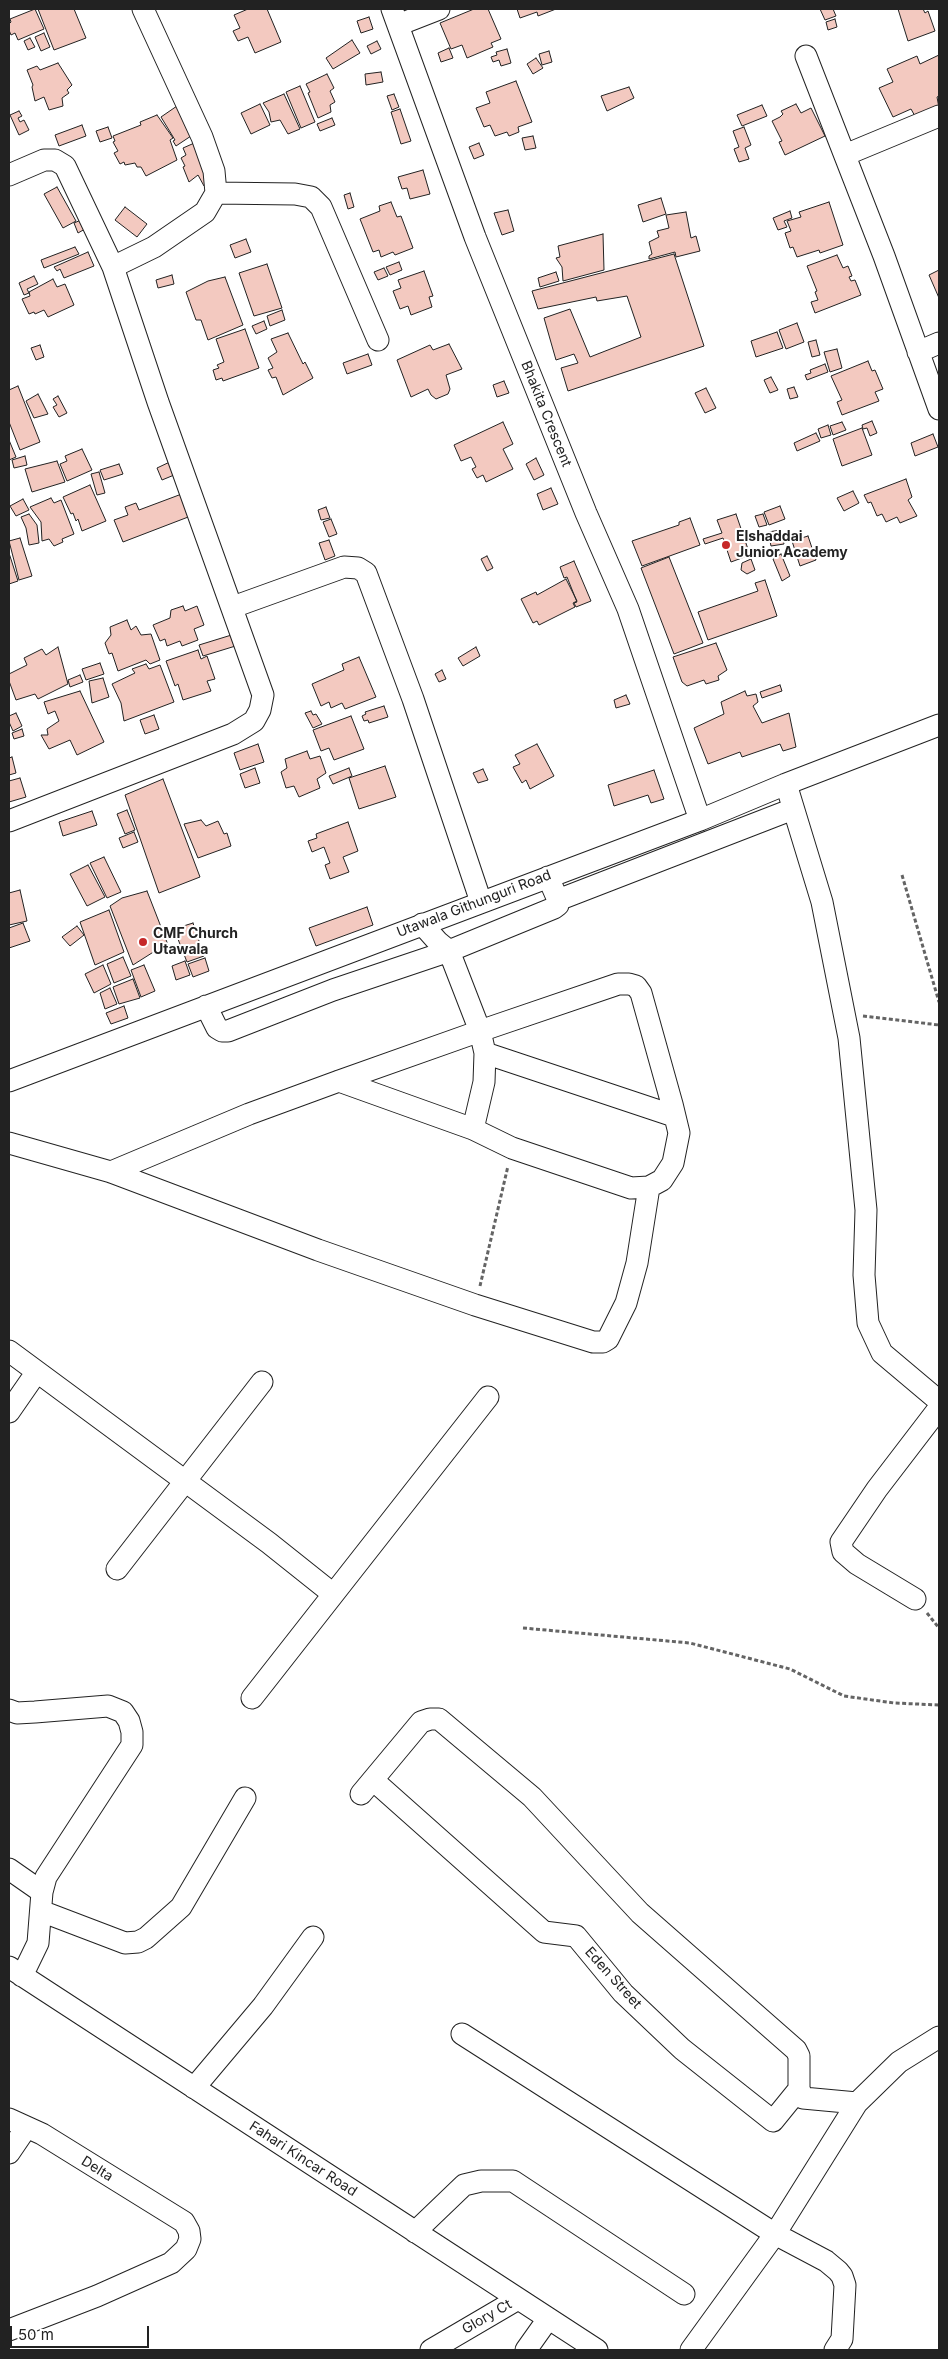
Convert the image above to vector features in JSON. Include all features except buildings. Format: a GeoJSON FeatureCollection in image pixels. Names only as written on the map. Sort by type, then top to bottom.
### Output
{"type":"FeatureCollection","features":[{"type":"Feature","properties":{"kind":"street"},"geometry":{"type":"LineString","coordinates":[[113,267],[154,247],[205,212],[216,193],[214,171],[202,137],[143,9]]}},
{"type":"Feature","properties":{"kind":"street"},"geometry":{"type":"LineString","coordinates":[[395,17],[439,9]]}},
{"type":"Feature","properties":{"kind":"street","name":"Bhakita Crescent"},"geometry":{"type":"LineString","coordinates":[[395,17],[475,237],[586,513],[628,609],[700,820]]}},
{"type":"Feature","properties":{"kind":"street"},"geometry":{"type":"LineString","coordinates":[[806,56],[884,256],[939,409]]}},
{"type":"Feature","properties":{"kind":"street"},"geometry":{"type":"LineString","coordinates":[[845,155],[939,116]]}},
{"type":"Feature","properties":{"kind":"street"},"geometry":{"type":"LineString","coordinates":[[9,175],[44,160],[55,160],[65,166],[113,267],[158,402],[263,695],[260,710],[254,721],[233,734],[9,821]]}},
{"type":"Feature","properties":{"kind":"street"},"geometry":{"type":"LineString","coordinates":[[216,193],[295,194],[311,197],[321,206],[378,340]]}},
{"type":"Feature","properties":{"kind":"street"},"geometry":{"type":"LineString","coordinates":[[918,352],[939,343]]}},
{"type":"Feature","properties":{"kind":"street"},"geometry":{"type":"LineString","coordinates":[[232,607],[344,567],[358,568],[366,573],[413,699],[481,902]]}},
{"type":"Feature","properties":{"kind":"street","name":"Utawala Githunguri Road"},"geometry":{"type":"LineString","coordinates":[[9,1082],[548,876],[700,820],[786,784],[939,725]]}},
{"type":"Feature","properties":{"kind":"street"},"geometry":{"type":"LineString","coordinates":[[786,784],[822,902],[845,1013],[866,1210],[864,1275],[868,1323],[882,1353],[939,1401]]}},
{"type":"Feature","properties":{"kind":"street"},"geometry":{"type":"LineString","coordinates":[[558,900],[794,809]]}},
{"type":"Feature","properties":{"kind":"street"},"geometry":{"type":"LineString","coordinates":[[206,1006],[217,1028],[222,1031],[228,1031],[333,990],[449,951],[558,905],[558,900],[548,876]]}},
{"type":"Feature","properties":{"kind":"street"},"geometry":{"type":"LineString","coordinates":[[422,924],[449,951],[480,1031],[485,1053],[484,1082],[473,1129]]}},
{"type":"Feature","properties":{"kind":"street"},"geometry":{"type":"LineString","coordinates":[[322,962],[333,990]]}},
{"type":"Feature","properties":{"kind":"street"},"geometry":{"type":"LineString","coordinates":[[111,1172],[249,1114],[339,1081],[480,1031],[618,984],[636,986],[641,993],[678,1133],[673,1163],[662,1180],[649,1187],[631,1188],[512,1148],[473,1129],[339,1081]]}},
{"type":"Feature","properties":{"kind":"street"},"geometry":{"type":"LineString","coordinates":[[485,1053],[674,1116]]}},
{"type":"Feature","properties":{"kind":"street"},"geometry":{"type":"LineString","coordinates":[[9,1143],[111,1172],[318,1250],[475,1305],[593,1342],[603,1342],[608,1339],[626,1303],[637,1263],[649,1187]]}},
{"type":"Feature","properties":{"kind":"street"},"geometry":{"type":"LineString","coordinates":[[9,1352],[269,1543],[333,1594]]}},
{"type":"Feature","properties":{"kind":"street"},"geometry":{"type":"LineString","coordinates":[[9,1412],[36,1373]]}},
{"type":"Feature","properties":{"kind":"street"},"geometry":{"type":"LineString","coordinates":[[117,1569],[262,1382]]}},
{"type":"Feature","properties":{"kind":"street"},"geometry":{"type":"LineString","coordinates":[[252,1698],[488,1397]]}},
{"type":"Feature","properties":{"kind":"street"},"geometry":{"type":"LineString","coordinates":[[920,1604],[857,1564],[843,1552],[841,1542],[877,1489],[939,1408]]}},
{"type":"Feature","properties":{"kind":"street"},"geometry":{"type":"LineString","coordinates":[[9,1710],[26,1712],[108,1706],[122,1712],[129,1720],[132,1732],[132,1744],[46,1877],[41,1901],[38,1943],[15,1972]]}},
{"type":"Feature","properties":{"kind":"street","name":"Eden Street"},"geometry":{"type":"LineString","coordinates":[[439,1719],[532,1797],[640,1913],[796,2050],[799,2056],[799,2089],[773,2121],[682,2049],[623,1993],[576,1936],[544,1932],[367,1787],[421,1722],[439,1719]]}},
{"type":"Feature","properties":{"kind":"street"},"geometry":{"type":"LineString","coordinates":[[9,1869],[41,1901],[125,1942],[138,1942],[146,1938],[181,1907],[245,1798]]}},
{"type":"Feature","properties":{"kind":"street"},"geometry":{"type":"LineString","coordinates":[[194,2088],[263,2006],[312,1937]]}},
{"type":"Feature","properties":{"kind":"street","name":"Fahari Kincar Road"},"geometry":{"type":"LineString","coordinates":[[15,1972],[597,2350]]}},
{"type":"Feature","properties":{"kind":"street"},"geometry":{"type":"LineString","coordinates":[[462,2034],[775,2234],[826,2261],[842,2276],[845,2285],[845,2347]]}},
{"type":"Feature","properties":{"kind":"street"},"geometry":{"type":"LineString","coordinates":[[691,2350],[775,2234],[857,2103],[898,2062],[939,2037]]}},
{"type":"Feature","properties":{"kind":"street"},"geometry":{"type":"LineString","coordinates":[[799,2089],[803,2098],[857,2103]]}},
{"type":"Feature","properties":{"kind":"street"},"geometry":{"type":"LineString","coordinates":[[9,2153],[18,2123]]}},
{"type":"Feature","properties":{"kind":"street","name":"Delta"},"geometry":{"type":"LineString","coordinates":[[9,2330],[98,2296],[171,2263],[186,2249],[190,2239],[190,2231],[184,2222],[42,2134],[18,2123]]}},
{"type":"Feature","properties":{"kind":"street"},"geometry":{"type":"LineString","coordinates":[[415,2232],[464,2186],[481,2180],[513,2181],[684,2294]]}},
{"type":"Feature","properties":{"kind":"street","name":"Glory Ct"},"geometry":{"type":"LineString","coordinates":[[431,2350],[518,2299]]}},
{"type":"Feature","properties":{"kind":"street"},"geometry":{"type":"LineString","coordinates":[[526,2350],[548,2319]]}},
{"type":"Feature","properties":{"kind":"path"},"geometry":{"type":"LineString","coordinates":[[902,875],[939,1002]]}},
{"type":"Feature","properties":{"kind":"path"},"geometry":{"type":"LineString","coordinates":[[845,1013],[939,1026]]}},
{"type":"Feature","properties":{"kind":"path"},"geometry":{"type":"LineString","coordinates":[[475,1305],[512,1148]]}},
{"type":"Feature","properties":{"kind":"path"},"geometry":{"type":"LineString","coordinates":[[920,1604],[939,1628]]}},
{"type":"Feature","properties":{"kind":"path"},"geometry":{"type":"LineString","coordinates":[[523,1628],[690,1643],[790,1669],[844,1696],[894,1703],[939,1705]]}},
{"type":"Feature","properties":{"kind":"place","name":"Elshaddai Junior Academy"},"geometry":{"type":"Point","coordinates":[726,545]}},
{"type":"Feature","properties":{"kind":"place","name":"CMF Church Utawala"},"geometry":{"type":"Point","coordinates":[143,942]}}]}
